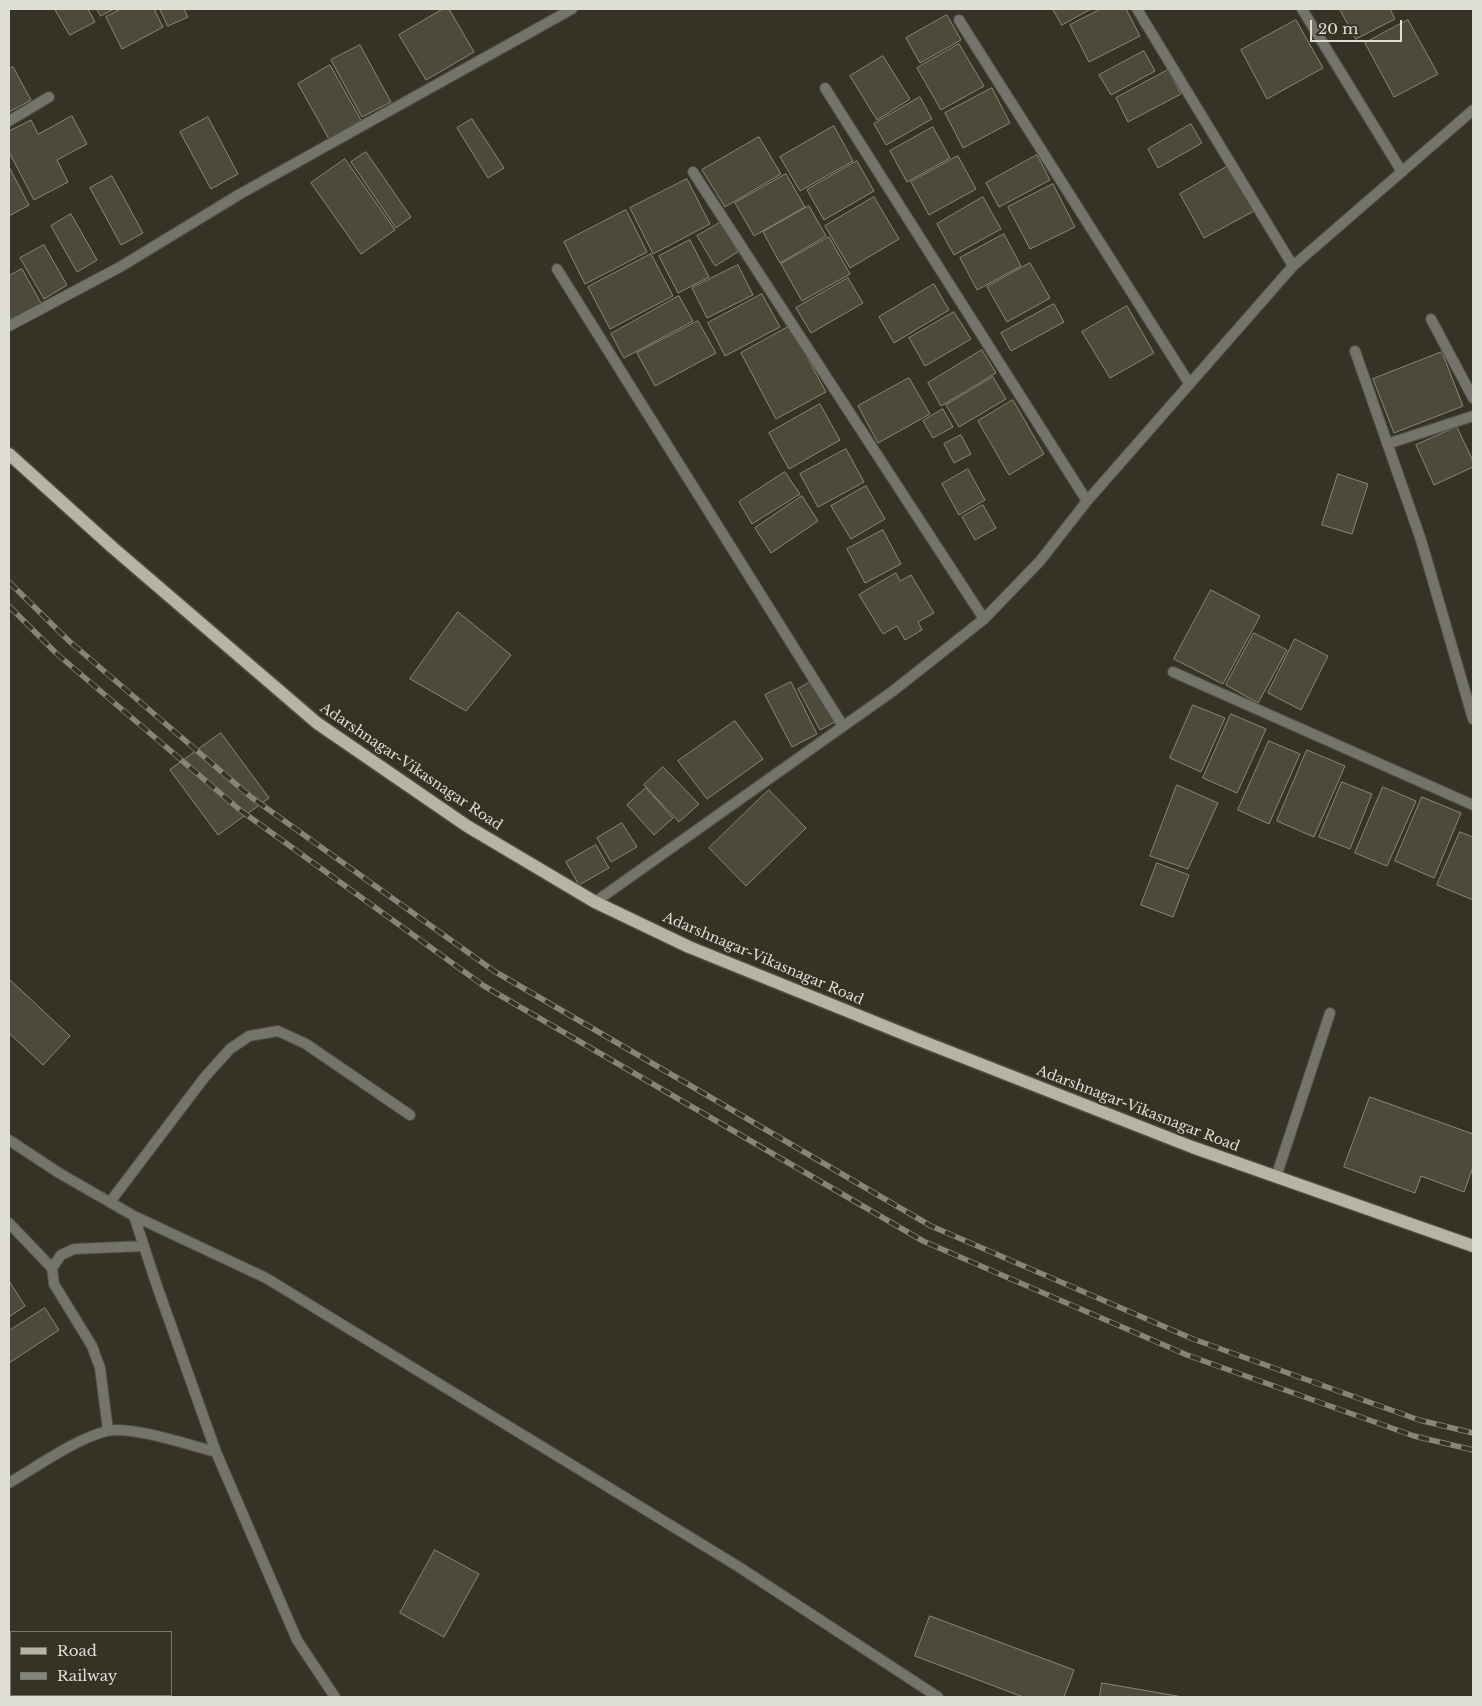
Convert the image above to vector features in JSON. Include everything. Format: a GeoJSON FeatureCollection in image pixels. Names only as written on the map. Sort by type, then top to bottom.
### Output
{"type":"FeatureCollection","features":[{"type":"Feature","properties":{"kind":"main road","name":"Adarshnagar-Vikasnagar Road"},"geometry":{"type":"LineString","coordinates":[[9,454],[112,547],[316,723],[466,826],[594,902],[689,948],[1192,1147],[1473,1246]]}},
{"type":"Feature","properties":{"kind":"street"},"geometry":{"type":"LineString","coordinates":[[9,326],[120,267],[240,194],[572,9]]}},
{"type":"Feature","properties":{"kind":"street"},"geometry":{"type":"LineString","coordinates":[[1137,9],[1293,266]]}},
{"type":"Feature","properties":{"kind":"street"},"geometry":{"type":"LineString","coordinates":[[1302,9],[1402,172]]}},
{"type":"Feature","properties":{"kind":"street"},"geometry":{"type":"LineString","coordinates":[[959,20],[1188,384]]}},
{"type":"Feature","properties":{"kind":"street"},"geometry":{"type":"LineString","coordinates":[[825,88],[1087,501]]}},
{"type":"Feature","properties":{"kind":"street"},"geometry":{"type":"LineString","coordinates":[[9,121],[49,97]]}},
{"type":"Feature","properties":{"kind":"street"},"geometry":{"type":"LineString","coordinates":[[594,902],[893,691],[984,619],[1040,561],[1087,501],[1293,266],[1473,110]]}},
{"type":"Feature","properties":{"kind":"street"},"geometry":{"type":"LineString","coordinates":[[692,172],[984,619]]}},
{"type":"Feature","properties":{"kind":"street"},"geometry":{"type":"LineString","coordinates":[[557,269],[843,726]]}},
{"type":"Feature","properties":{"kind":"street"},"geometry":{"type":"LineString","coordinates":[[1431,319],[1473,398]]}},
{"type":"Feature","properties":{"kind":"street"},"geometry":{"type":"LineString","coordinates":[[1355,351],[1421,540],[1473,719]]}},
{"type":"Feature","properties":{"kind":"street"},"geometry":{"type":"LineString","coordinates":[[1387,444],[1473,416]]}},
{"type":"Feature","properties":{"kind":"street"},"geometry":{"type":"LineString","coordinates":[[1173,672],[1473,805]]}},
{"type":"Feature","properties":{"kind":"street"},"geometry":{"type":"LineString","coordinates":[[1276,1177],[1330,1013]]}},
{"type":"Feature","properties":{"kind":"street"},"geometry":{"type":"LineString","coordinates":[[110,1202],[204,1078],[230,1049],[249,1036],[278,1031],[306,1044],[410,1115]]}},
{"type":"Feature","properties":{"kind":"street"},"geometry":{"type":"LineString","coordinates":[[9,1140],[59,1173],[134,1216],[266,1278],[739,1566],[938,1697]]}},
{"type":"Feature","properties":{"kind":"street"},"geometry":{"type":"LineString","coordinates":[[134,1216],[216,1452],[297,1640],[335,1697]]}},
{"type":"Feature","properties":{"kind":"street"},"geometry":{"type":"LineString","coordinates":[[9,1223],[52,1268],[54,1284],[92,1346],[100,1368],[108,1430]]}},
{"type":"Feature","properties":{"kind":"street"},"geometry":{"type":"LineString","coordinates":[[52,1268],[60,1255],[74,1250],[144,1246]]}},
{"type":"Feature","properties":{"kind":"street"},"geometry":{"type":"LineString","coordinates":[[9,1483],[81,1441],[108,1430],[132,1431],[216,1452]]}},
{"type":"Feature","properties":{"kind":"building"},"geometry":{"type":"Polygon","coordinates":[[[55,9],[88,9],[95,22],[70,35],[55,9]]]}},
{"type":"Feature","properties":{"kind":"building"},"geometry":{"type":"Polygon","coordinates":[[[97,9],[114,9],[101,16],[97,9]]]}},
{"type":"Feature","properties":{"kind":"building"},"geometry":{"type":"Polygon","coordinates":[[[121,9],[154,9],[163,27],[122,49],[106,17],[121,9]]]}},
{"type":"Feature","properties":{"kind":"building"},"geometry":{"type":"Polygon","coordinates":[[[160,9],[184,9],[188,17],[168,26],[160,9]]]}},
{"type":"Feature","properties":{"kind":"building"},"geometry":{"type":"Polygon","coordinates":[[[443,9],[449,9],[474,52],[426,80],[399,35],[443,9]]]}},
{"type":"Feature","properties":{"kind":"building"},"geometry":{"type":"Polygon","coordinates":[[[1053,9],[1091,9],[1062,25],[1053,9]]]}},
{"type":"Feature","properties":{"kind":"building"},"geometry":{"type":"Polygon","coordinates":[[[1101,9],[1126,9],[1140,36],[1089,62],[1070,25],[1101,9]]]}},
{"type":"Feature","properties":{"kind":"building"},"geometry":{"type":"Polygon","coordinates":[[[1340,9],[1390,9],[1395,19],[1356,39],[1340,9]]]}},
{"type":"Feature","properties":{"kind":"building"},"geometry":{"type":"Polygon","coordinates":[[[947,15],[961,40],[920,63],[906,38],[947,15]]]}},
{"type":"Feature","properties":{"kind":"building"},"geometry":{"type":"Polygon","coordinates":[[[1296,20],[1323,68],[1267,99],[1241,50],[1296,20]]]}},
{"type":"Feature","properties":{"kind":"building"},"geometry":{"type":"Polygon","coordinates":[[[1408,20],[1438,74],[1394,97],[1365,43],[1408,20]]]}},
{"type":"Feature","properties":{"kind":"building"},"geometry":{"type":"Polygon","coordinates":[[[959,44],[984,86],[941,110],[917,68],[959,44]]]}},
{"type":"Feature","properties":{"kind":"building"},"geometry":{"type":"Polygon","coordinates":[[[360,45],[391,102],[362,117],[331,60],[360,45]]]}},
{"type":"Feature","properties":{"kind":"building"},"geometry":{"type":"Polygon","coordinates":[[[1144,51],[1155,71],[1111,95],[1099,75],[1144,51]]]}},
{"type":"Feature","properties":{"kind":"building"},"geometry":{"type":"Polygon","coordinates":[[[883,56],[910,99],[877,120],[850,76],[883,56]]]}},
{"type":"Feature","properties":{"kind":"building"},"geometry":{"type":"Polygon","coordinates":[[[330,65],[361,120],[329,139],[298,84],[330,65]]]}},
{"type":"Feature","properties":{"kind":"building"},"geometry":{"type":"Polygon","coordinates":[[[13,67],[31,100],[9,112],[9,69],[13,67]]]}},
{"type":"Feature","properties":{"kind":"building"},"geometry":{"type":"Polygon","coordinates":[[[1168,70],[1181,94],[1128,122],[1116,98],[1168,70]]]}},
{"type":"Feature","properties":{"kind":"building"},"geometry":{"type":"Polygon","coordinates":[[[992,88],[1010,123],[963,148],[945,113],[992,88]]]}},
{"type":"Feature","properties":{"kind":"building"},"geometry":{"type":"Polygon","coordinates":[[[920,97],[932,119],[886,145],[874,124],[920,97]]]}},
{"type":"Feature","properties":{"kind":"building"},"geometry":{"type":"Polygon","coordinates":[[[72,116],[87,144],[57,160],[68,182],[34,200],[9,152],[9,131],[31,120],[38,134],[72,116]]]}},
{"type":"Feature","properties":{"kind":"building"},"geometry":{"type":"Polygon","coordinates":[[[208,117],[238,174],[211,189],[180,132],[208,117]]]}},
{"type":"Feature","properties":{"kind":"building"},"geometry":{"type":"Polygon","coordinates":[[[472,119],[504,168],[488,178],[457,128],[472,119]]]}},
{"type":"Feature","properties":{"kind":"building"},"geometry":{"type":"Polygon","coordinates":[[[1191,124],[1202,143],[1158,168],[1148,149],[1191,124]]]}},
{"type":"Feature","properties":{"kind":"building"},"geometry":{"type":"Polygon","coordinates":[[[834,126],[853,161],[800,191],[780,157],[834,126]]]}},
{"type":"Feature","properties":{"kind":"building"},"geometry":{"type":"Polygon","coordinates":[[[933,127],[950,158],[907,182],[890,151],[933,127]]]}},
{"type":"Feature","properties":{"kind":"building"},"geometry":{"type":"Polygon","coordinates":[[[759,137],[781,174],[725,207],[702,170],[759,137]]]}},
{"type":"Feature","properties":{"kind":"building"},"geometry":{"type":"Polygon","coordinates":[[[366,152],[411,217],[396,228],[351,162],[366,152]]]}},
{"type":"Feature","properties":{"kind":"building"},"geometry":{"type":"Polygon","coordinates":[[[1037,155],[1050,180],[999,207],[986,183],[1037,155]]]}},
{"type":"Feature","properties":{"kind":"building"},"geometry":{"type":"Polygon","coordinates":[[[958,156],[976,189],[929,215],[911,182],[958,156]]]}},
{"type":"Feature","properties":{"kind":"building"},"geometry":{"type":"Polygon","coordinates":[[[345,159],[395,230],[361,254],[311,183],[345,159]]]}},
{"type":"Feature","properties":{"kind":"building"},"geometry":{"type":"Polygon","coordinates":[[[857,161],[874,191],[824,220],[807,190],[857,161]]]}},
{"type":"Feature","properties":{"kind":"building"},"geometry":{"type":"Polygon","coordinates":[[[1228,166],[1254,211],[1204,238],[1180,194],[1228,166]]]}},
{"type":"Feature","properties":{"kind":"building"},"geometry":{"type":"Polygon","coordinates":[[[9,167],[29,205],[9,216],[9,167]]]}},
{"type":"Feature","properties":{"kind":"building"},"geometry":{"type":"Polygon","coordinates":[[[786,174],[805,207],[754,236],[735,203],[786,174]]]}},
{"type":"Feature","properties":{"kind":"building"},"geometry":{"type":"Polygon","coordinates":[[[112,176],[143,233],[121,245],[90,188],[112,176]]]}},
{"type":"Feature","properties":{"kind":"building"},"geometry":{"type":"Polygon","coordinates":[[[687,179],[710,224],[653,254],[630,208],[687,179]]]}},
{"type":"Feature","properties":{"kind":"building"},"geometry":{"type":"Polygon","coordinates":[[[1053,184],[1075,227],[1030,249],[1008,207],[1053,184]]]}},
{"type":"Feature","properties":{"kind":"building"},"geometry":{"type":"Polygon","coordinates":[[[874,197],[899,239],[850,268],[825,226],[874,197]]]}},
{"type":"Feature","properties":{"kind":"building"},"geometry":{"type":"Polygon","coordinates":[[[983,197],[1001,229],[954,255],[937,224],[983,197]]]}},
{"type":"Feature","properties":{"kind":"building"},"geometry":{"type":"Polygon","coordinates":[[[809,206],[826,236],[780,263],[763,232],[809,206]]]}},
{"type":"Feature","properties":{"kind":"building"},"geometry":{"type":"Polygon","coordinates":[[[626,210],[647,252],[585,284],[564,242],[626,210]]]}},
{"type":"Feature","properties":{"kind":"building"},"geometry":{"type":"Polygon","coordinates":[[[71,214],[97,260],[77,272],[51,226],[71,214]]]}},
{"type":"Feature","properties":{"kind":"building"},"geometry":{"type":"Polygon","coordinates":[[[721,222],[738,252],[715,266],[697,236],[721,222]]]}},
{"type":"Feature","properties":{"kind":"building"},"geometry":{"type":"Polygon","coordinates":[[[1004,234],[1021,266],[977,290],[960,258],[1004,234]]]}},
{"type":"Feature","properties":{"kind":"building"},"geometry":{"type":"Polygon","coordinates":[[[829,237],[850,274],[802,301],[781,264],[829,237]]]}},
{"type":"Feature","properties":{"kind":"building"},"geometry":{"type":"Polygon","coordinates":[[[690,240],[709,277],[678,293],[659,256],[690,240]]]}},
{"type":"Feature","properties":{"kind":"building"},"geometry":{"type":"Polygon","coordinates":[[[44,245],[67,285],[44,299],[20,258],[44,245]]]}},
{"type":"Feature","properties":{"kind":"building"},"geometry":{"type":"Polygon","coordinates":[[[651,254],[673,296],[610,329],[588,287],[651,254]]]}},
{"type":"Feature","properties":{"kind":"building"},"geometry":{"type":"Polygon","coordinates":[[[1030,263],[1050,298],[1007,322],[987,287],[1030,263]]]}},
{"type":"Feature","properties":{"kind":"building"},"geometry":{"type":"Polygon","coordinates":[[[738,265],[753,295],[707,318],[692,288],[738,265]]]}},
{"type":"Feature","properties":{"kind":"building"},"geometry":{"type":"Polygon","coordinates":[[[22,269],[41,303],[12,321],[9,315],[9,276],[22,269]]]}},
{"type":"Feature","properties":{"kind":"building"},"geometry":{"type":"Polygon","coordinates":[[[848,278],[863,303],[811,333],[796,308],[848,278]]]}},
{"type":"Feature","properties":{"kind":"building"},"geometry":{"type":"Polygon","coordinates":[[[934,284],[949,310],[894,343],[879,317],[934,284]]]}},
{"type":"Feature","properties":{"kind":"building"},"geometry":{"type":"Polygon","coordinates":[[[762,294],[780,327],[725,356],[708,323],[762,294]]]}},
{"type":"Feature","properties":{"kind":"building"},"geometry":{"type":"Polygon","coordinates":[[[679,296],[693,321],[624,358],[611,334],[679,296]]]}},
{"type":"Feature","properties":{"kind":"building"},"geometry":{"type":"Polygon","coordinates":[[[1054,304],[1064,322],[1011,351],[1001,333],[1054,304]]]}},
{"type":"Feature","properties":{"kind":"building"},"geometry":{"type":"Polygon","coordinates":[[[1127,306],[1154,353],[1110,378],[1082,332],[1127,306]]]}},
{"type":"Feature","properties":{"kind":"building"},"geometry":{"type":"Polygon","coordinates":[[[954,312],[971,339],[925,366],[909,338],[954,312]]]}},
{"type":"Feature","properties":{"kind":"building"},"geometry":{"type":"Polygon","coordinates":[[[698,321],[716,353],[655,386],[637,353],[698,321]]]}},
{"type":"Feature","properties":{"kind":"building"},"geometry":{"type":"Polygon","coordinates":[[[790,326],[826,392],[776,419],[741,353],[790,326]]]}},
{"type":"Feature","properties":{"kind":"building"},"geometry":{"type":"Polygon","coordinates":[[[982,350],[996,373],[941,406],[928,383],[982,350]]]}},
{"type":"Feature","properties":{"kind":"building"},"geometry":{"type":"Polygon","coordinates":[[[1442,352],[1463,406],[1394,433],[1373,379],[1442,352]]]}},
{"type":"Feature","properties":{"kind":"building"},"geometry":{"type":"Polygon","coordinates":[[[993,377],[1006,399],[959,427],[946,405],[993,377]]]}},
{"type":"Feature","properties":{"kind":"building"},"geometry":{"type":"Polygon","coordinates":[[[909,378],[930,414],[878,443],[858,406],[909,378]]]}},
{"type":"Feature","properties":{"kind":"building"},"geometry":{"type":"Polygon","coordinates":[[[1013,400],[1044,454],[1009,475],[978,421],[1013,400]]]}},
{"type":"Feature","properties":{"kind":"building"},"geometry":{"type":"Polygon","coordinates":[[[820,404],[840,440],[789,469],[769,433],[820,404]]]}},
{"type":"Feature","properties":{"kind":"building"},"geometry":{"type":"Polygon","coordinates":[[[943,409],[953,427],[933,438],[923,421],[943,409]]]}},
{"type":"Feature","properties":{"kind":"building"},"geometry":{"type":"Polygon","coordinates":[[[1457,427],[1473,461],[1473,467],[1434,485],[1416,445],[1457,427]]]}},
{"type":"Feature","properties":{"kind":"building"},"geometry":{"type":"Polygon","coordinates":[[[961,435],[971,454],[954,463],[944,444],[961,435]]]}},
{"type":"Feature","properties":{"kind":"building"},"geometry":{"type":"Polygon","coordinates":[[[846,449],[864,482],[818,507],[800,474],[846,449]]]}},
{"type":"Feature","properties":{"kind":"building"},"geometry":{"type":"Polygon","coordinates":[[[968,469],[985,500],[959,515],[942,484],[968,469]]]}},
{"type":"Feature","properties":{"kind":"building"},"geometry":{"type":"Polygon","coordinates":[[[785,472],[800,494],[752,524],[739,502],[785,472]]]}},
{"type":"Feature","properties":{"kind":"building"},"geometry":{"type":"Polygon","coordinates":[[[1338,474],[1368,484],[1352,534],[1322,525],[1338,474]]]}},
{"type":"Feature","properties":{"kind":"building"},"geometry":{"type":"Polygon","coordinates":[[[866,486],[885,519],[851,539],[831,506],[866,486]]]}},
{"type":"Feature","properties":{"kind":"building"},"geometry":{"type":"Polygon","coordinates":[[[802,496],[818,521],[771,553],[755,528],[802,496]]]}},
{"type":"Feature","properties":{"kind":"building"},"geometry":{"type":"Polygon","coordinates":[[[983,505],[996,528],[975,540],[962,517],[983,505]]]}},
{"type":"Feature","properties":{"kind":"building"},"geometry":{"type":"Polygon","coordinates":[[[883,530],[901,564],[865,583],[847,549],[883,530]]]}},
{"type":"Feature","properties":{"kind":"building"},"geometry":{"type":"Polygon","coordinates":[[[896,573],[900,581],[911,575],[934,613],[918,622],[922,630],[905,640],[897,626],[883,634],[859,595],[896,573]]]}},
{"type":"Feature","properties":{"kind":"building"},"geometry":{"type":"Polygon","coordinates":[[[1211,590],[1260,616],[1223,684],[1174,659],[1211,590]]]}},
{"type":"Feature","properties":{"kind":"building"},"geometry":{"type":"Polygon","coordinates":[[[458,612],[511,655],[466,711],[410,679],[458,612]]]}},
{"type":"Feature","properties":{"kind":"building"},"geometry":{"type":"Polygon","coordinates":[[[1254,633],[1287,650],[1258,703],[1226,685],[1254,633]]]}},
{"type":"Feature","properties":{"kind":"building"},"geometry":{"type":"Polygon","coordinates":[[[1295,639],[1328,656],[1301,710],[1268,693],[1295,639]]]}},
{"type":"Feature","properties":{"kind":"building"},"geometry":{"type":"Polygon","coordinates":[[[814,680],[835,722],[820,730],[798,689],[814,680]]]}},
{"type":"Feature","properties":{"kind":"building"},"geometry":{"type":"Polygon","coordinates":[[[791,682],[817,734],[792,747],[765,695],[791,682]]]}},
{"type":"Feature","properties":{"kind":"building"},"geometry":{"type":"Polygon","coordinates":[[[1193,705],[1225,718],[1201,772],[1170,758],[1193,705]]]}},
{"type":"Feature","properties":{"kind":"building"},"geometry":{"type":"Polygon","coordinates":[[[1231,714],[1266,729],[1237,793],[1203,778],[1231,714]]]}},
{"type":"Feature","properties":{"kind":"building"},"geometry":{"type":"Polygon","coordinates":[[[735,721],[763,759],[707,799],[678,761],[735,721]]]}},
{"type":"Feature","properties":{"kind":"building"},"geometry":{"type":"Polygon","coordinates":[[[221,733],[269,798],[218,835],[170,770],[221,733]]]}},
{"type":"Feature","properties":{"kind":"building"},"geometry":{"type":"Polygon","coordinates":[[[1269,741],[1300,754],[1269,824],[1238,810],[1269,741]]]}},
{"type":"Feature","properties":{"kind":"building"},"geometry":{"type":"Polygon","coordinates":[[[1307,750],[1345,766],[1314,837],[1277,821],[1307,750]]]}},
{"type":"Feature","properties":{"kind":"building"},"geometry":{"type":"Polygon","coordinates":[[[663,767],[699,804],[679,822],[644,785],[663,767]]]}},
{"type":"Feature","properties":{"kind":"building"},"geometry":{"type":"Polygon","coordinates":[[[1342,782],[1372,794],[1350,849],[1319,837],[1342,782]]]}},
{"type":"Feature","properties":{"kind":"building"},"geometry":{"type":"Polygon","coordinates":[[[1177,785],[1218,803],[1188,869],[1150,856],[1177,785]]]}},
{"type":"Feature","properties":{"kind":"building"},"geometry":{"type":"Polygon","coordinates":[[[1383,787],[1416,801],[1387,866],[1355,853],[1383,787]]]}},
{"type":"Feature","properties":{"kind":"building"},"geometry":{"type":"Polygon","coordinates":[[[646,788],[673,818],[654,835],[627,805],[646,788]]]}},
{"type":"Feature","properties":{"kind":"building"},"geometry":{"type":"Polygon","coordinates":[[[769,790],[806,828],[746,886],[709,848],[769,790]]]}},
{"type":"Feature","properties":{"kind":"building"},"geometry":{"type":"Polygon","coordinates":[[[1422,797],[1461,813],[1434,878],[1395,861],[1422,797]]]}},
{"type":"Feature","properties":{"kind":"building"},"geometry":{"type":"Polygon","coordinates":[[[622,823],[637,847],[611,862],[597,838],[622,823]]]}},
{"type":"Feature","properties":{"kind":"building"},"geometry":{"type":"Polygon","coordinates":[[[1460,832],[1473,837],[1473,900],[1437,885],[1460,832]]]}},
{"type":"Feature","properties":{"kind":"building"},"geometry":{"type":"Polygon","coordinates":[[[596,845],[609,868],[579,885],[566,862],[596,845]]]}},
{"type":"Feature","properties":{"kind":"building"},"geometry":{"type":"Polygon","coordinates":[[[1157,863],[1189,875],[1173,917],[1141,905],[1157,863]]]}},
{"type":"Feature","properties":{"kind":"building"},"geometry":{"type":"Polygon","coordinates":[[[9,979],[70,1036],[43,1065],[9,1033],[9,979]]]}},
{"type":"Feature","properties":{"kind":"building"},"geometry":{"type":"Polygon","coordinates":[[[1370,1097],[1473,1134],[1473,1167],[1464,1192],[1421,1176],[1415,1193],[1344,1167],[1370,1097]]]}},
{"type":"Feature","properties":{"kind":"building"},"geometry":{"type":"Polygon","coordinates":[[[9,1281],[25,1306],[9,1317],[9,1281]]]}},
{"type":"Feature","properties":{"kind":"building"},"geometry":{"type":"Polygon","coordinates":[[[45,1308],[59,1330],[9,1363],[9,1331],[45,1308]]]}},
{"type":"Feature","properties":{"kind":"building"},"geometry":{"type":"Polygon","coordinates":[[[435,1550],[479,1574],[444,1637],[400,1613],[435,1550]]]}},
{"type":"Feature","properties":{"kind":"building"},"geometry":{"type":"Polygon","coordinates":[[[930,1616],[1074,1670],[1064,1697],[1023,1697],[915,1656],[930,1616]]]}},
{"type":"Feature","properties":{"kind":"building"},"geometry":{"type":"Polygon","coordinates":[[[1102,1683],[1183,1697],[1100,1697],[1102,1683]]]}},
{"type":"Feature","properties":{"kind":"railway"},"geometry":{"type":"LineString","coordinates":[[9,582],[69,641],[251,797],[494,971],[931,1226],[1193,1339],[1419,1420],[1473,1433]]}},
{"type":"Feature","properties":{"kind":"railway"},"geometry":{"type":"LineString","coordinates":[[9,606],[57,654],[240,810],[484,986],[923,1241],[1187,1355],[1414,1436],[1473,1450]]}}]}
